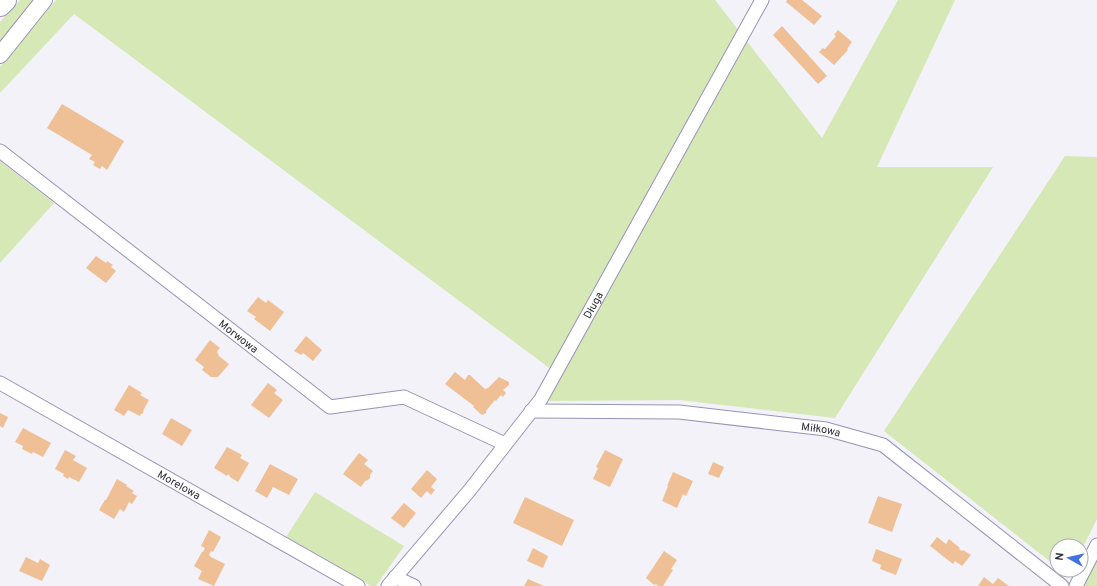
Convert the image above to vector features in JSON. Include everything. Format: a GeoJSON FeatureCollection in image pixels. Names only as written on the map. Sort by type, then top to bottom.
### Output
{"type":"FeatureCollection","features":[{"type":"Feature","properties":{"kind":"highway"},"geometry":{"type":"LineString","coordinates":[[0,5],[5,0]]}},
{"type":"Feature","properties":{"kind":"street"},"geometry":{"type":"LineString","coordinates":[[0,55],[44,0]]}},
{"type":"Feature","properties":{"kind":"street","name":"Długa"},"geometry":{"type":"LineString","coordinates":[[391,582],[469,492],[541,399],[762,0]]}},
{"type":"Feature","properties":{"kind":"street","name":"Morwowa"},"geometry":{"type":"LineString","coordinates":[[0,151],[330,407],[404,397],[505,444]]}},
{"type":"Feature","properties":{"kind":"street","name":"Morelowa"},"geometry":{"type":"LineString","coordinates":[[0,383],[358,586]]}},
{"type":"Feature","properties":{"kind":"street","name":"Miłkowa"},"geometry":{"type":"LineString","coordinates":[[531,411],[679,412],[826,429],[883,446],[1062,586]]}},
{"type":"Feature","properties":{"kind":"street"},"geometry":{"type":"LineString","coordinates":[[1076,586],[1097,545]]}},
{"type":"Feature","properties":{"kind":"street"},"geometry":{"type":"LineString","coordinates":[[391,582],[414,586]]}},
{"type":"Feature","properties":{"kind":"green space"},"geometry":{"type":"Polygon","coordinates":[[[20,0],[38,0],[0,46],[0,22],[20,0]]]}},
{"type":"Feature","properties":{"kind":"green space"},"geometry":{"type":"Polygon","coordinates":[[[56,0],[715,0],[822,138],[898,0],[955,0],[877,167],[993,167],[835,418],[679,400],[545,401],[560,376],[74,14],[0,93],[0,67],[56,0]]]}},
{"type":"Feature","properties":{"kind":"green space"},"geometry":{"type":"Polygon","coordinates":[[[1065,156],[1097,157],[1097,519],[1088,538],[1049,538],[1049,561],[884,431],[1065,156]]]}},
{"type":"Feature","properties":{"kind":"green space"},"geometry":{"type":"Polygon","coordinates":[[[0,161],[54,203],[0,263],[0,161]]]}},
{"type":"Feature","properties":{"kind":"green space"},"geometry":{"type":"Polygon","coordinates":[[[315,492],[404,546],[376,586],[371,586],[286,537],[315,492]]]}},
{"type":"Feature","properties":{"kind":"green space"},"geometry":{"type":"Polygon","coordinates":[[[1097,559],[1097,586],[1083,586],[1087,578],[1089,578],[1089,574],[1097,559]]]}},
{"type":"Feature","properties":{"kind":"building"},"geometry":{"type":"Polygon","coordinates":[[[787,0],[802,0],[822,16],[814,25],[786,2],[787,0]]]}},
{"type":"Feature","properties":{"kind":"building"},"geometry":{"type":"Polygon","coordinates":[[[782,26],[827,76],[818,84],[773,35],[782,26]]]}},
{"type":"Feature","properties":{"kind":"building"},"geometry":{"type":"Polygon","coordinates":[[[838,30],[852,42],[847,49],[848,50],[834,65],[819,52],[823,48],[825,49],[836,36],[834,35],[838,30]]]}},
{"type":"Feature","properties":{"kind":"building"},"geometry":{"type":"Polygon","coordinates":[[[62,104],[124,141],[107,170],[102,166],[100,169],[93,165],[95,162],[89,159],[92,155],[47,128],[62,104]]]}},
{"type":"Feature","properties":{"kind":"building"},"geometry":{"type":"Polygon","coordinates":[[[96,256],[106,263],[107,261],[113,265],[111,267],[116,271],[106,283],[86,268],[96,256]]]}},
{"type":"Feature","properties":{"kind":"building"},"geometry":{"type":"Polygon","coordinates":[[[258,297],[266,303],[268,300],[284,312],[270,331],[254,319],[256,317],[247,311],[258,297]]]}},
{"type":"Feature","properties":{"kind":"building"},"geometry":{"type":"Polygon","coordinates":[[[306,336],[322,350],[313,361],[303,353],[301,355],[294,351],[306,336]]]}},
{"type":"Feature","properties":{"kind":"building"},"geometry":{"type":"Polygon","coordinates":[[[210,340],[220,348],[217,351],[219,356],[229,364],[218,377],[211,377],[202,370],[204,367],[195,360],[210,340]]]}},
{"type":"Feature","properties":{"kind":"building"},"geometry":{"type":"Polygon","coordinates":[[[455,372],[465,380],[468,375],[470,375],[485,389],[499,377],[509,382],[509,385],[503,390],[506,393],[503,397],[501,395],[496,401],[495,400],[486,413],[482,415],[473,407],[474,406],[445,384],[455,372]]]}},
{"type":"Feature","properties":{"kind":"building"},"geometry":{"type":"Polygon","coordinates":[[[268,383],[277,390],[274,393],[283,400],[269,418],[251,405],[268,383]]]}},
{"type":"Feature","properties":{"kind":"building"},"geometry":{"type":"Polygon","coordinates":[[[129,385],[142,393],[140,395],[149,400],[140,416],[128,410],[124,416],[114,410],[129,385]]]}},
{"type":"Feature","properties":{"kind":"building"},"geometry":{"type":"Polygon","coordinates":[[[0,413],[8,417],[3,428],[0,426],[0,413]]]}},
{"type":"Feature","properties":{"kind":"building"},"geometry":{"type":"Polygon","coordinates":[[[171,418],[192,430],[182,446],[162,434],[171,418]]]}},
{"type":"Feature","properties":{"kind":"building"},"geometry":{"type":"Polygon","coordinates":[[[23,428],[51,443],[43,457],[22,449],[23,446],[15,442],[23,428]]]}},
{"type":"Feature","properties":{"kind":"building"},"geometry":{"type":"Polygon","coordinates":[[[227,447],[242,455],[240,458],[249,463],[238,482],[228,474],[227,476],[214,468],[227,447]]]}},
{"type":"Feature","properties":{"kind":"building"},"geometry":{"type":"Polygon","coordinates":[[[65,450],[76,456],[73,460],[87,468],[79,482],[69,477],[68,479],[63,476],[64,474],[55,469],[65,450]]]}},
{"type":"Feature","properties":{"kind":"building"},"geometry":{"type":"Polygon","coordinates":[[[605,450],[623,459],[610,487],[593,479],[598,468],[596,467],[605,450]]]}},
{"type":"Feature","properties":{"kind":"building"},"geometry":{"type":"Polygon","coordinates":[[[359,453],[368,460],[364,464],[373,471],[370,478],[365,481],[361,487],[343,474],[359,453]]]}},
{"type":"Feature","properties":{"kind":"building"},"geometry":{"type":"Polygon","coordinates":[[[713,462],[724,467],[719,478],[708,474],[713,462]]]}},
{"type":"Feature","properties":{"kind":"building"},"geometry":{"type":"Polygon","coordinates":[[[270,464],[298,479],[289,495],[273,487],[267,498],[255,491],[270,464]]]}},
{"type":"Feature","properties":{"kind":"building"},"geometry":{"type":"Polygon","coordinates":[[[427,470],[437,479],[431,487],[435,490],[431,495],[427,491],[421,498],[411,489],[427,470]]]}},
{"type":"Feature","properties":{"kind":"building"},"geometry":{"type":"Polygon","coordinates":[[[673,472],[693,481],[686,496],[683,494],[677,508],[662,501],[673,472]]]}},
{"type":"Feature","properties":{"kind":"building"},"geometry":{"type":"Polygon","coordinates":[[[117,479],[127,485],[126,486],[134,491],[132,493],[137,496],[132,504],[129,502],[124,512],[120,509],[114,519],[99,510],[117,479]]]}},
{"type":"Feature","properties":{"kind":"building"},"geometry":{"type":"Polygon","coordinates":[[[878,496],[902,504],[892,532],[868,523],[878,496]]]}},
{"type":"Feature","properties":{"kind":"building"},"geometry":{"type":"Polygon","coordinates":[[[525,497],[574,520],[562,546],[513,523],[525,497]]]}},
{"type":"Feature","properties":{"kind":"building"},"geometry":{"type":"Polygon","coordinates":[[[404,503],[416,513],[404,528],[391,518],[404,503]]]}},
{"type":"Feature","properties":{"kind":"building"},"geometry":{"type":"Polygon","coordinates":[[[209,530],[221,537],[213,552],[211,551],[209,555],[225,564],[214,586],[198,579],[202,571],[194,566],[205,548],[201,546],[209,530]]]}},
{"type":"Feature","properties":{"kind":"building"},"geometry":{"type":"Polygon","coordinates":[[[937,537],[946,544],[949,539],[960,548],[959,549],[971,555],[962,566],[955,561],[953,564],[930,546],[937,537]]]}},
{"type":"Feature","properties":{"kind":"building"},"geometry":{"type":"Polygon","coordinates":[[[533,548],[548,556],[543,568],[527,561],[533,548]]]}},
{"type":"Feature","properties":{"kind":"building"},"geometry":{"type":"Polygon","coordinates":[[[876,549],[902,559],[896,575],[880,569],[881,565],[872,561],[876,549]]]}},
{"type":"Feature","properties":{"kind":"building"},"geometry":{"type":"Polygon","coordinates":[[[664,551],[677,560],[671,569],[673,570],[663,586],[658,586],[656,584],[654,585],[646,578],[664,551]]]}},
{"type":"Feature","properties":{"kind":"building"},"geometry":{"type":"Polygon","coordinates":[[[26,557],[38,563],[40,559],[50,565],[42,581],[19,571],[26,557]]]}},
{"type":"Feature","properties":{"kind":"building"},"geometry":{"type":"Polygon","coordinates":[[[984,577],[993,584],[998,578],[1009,586],[978,586],[984,577]]]}},
{"type":"Feature","properties":{"kind":"building"},"geometry":{"type":"Polygon","coordinates":[[[528,579],[544,586],[524,586],[528,579]]]}}]}
